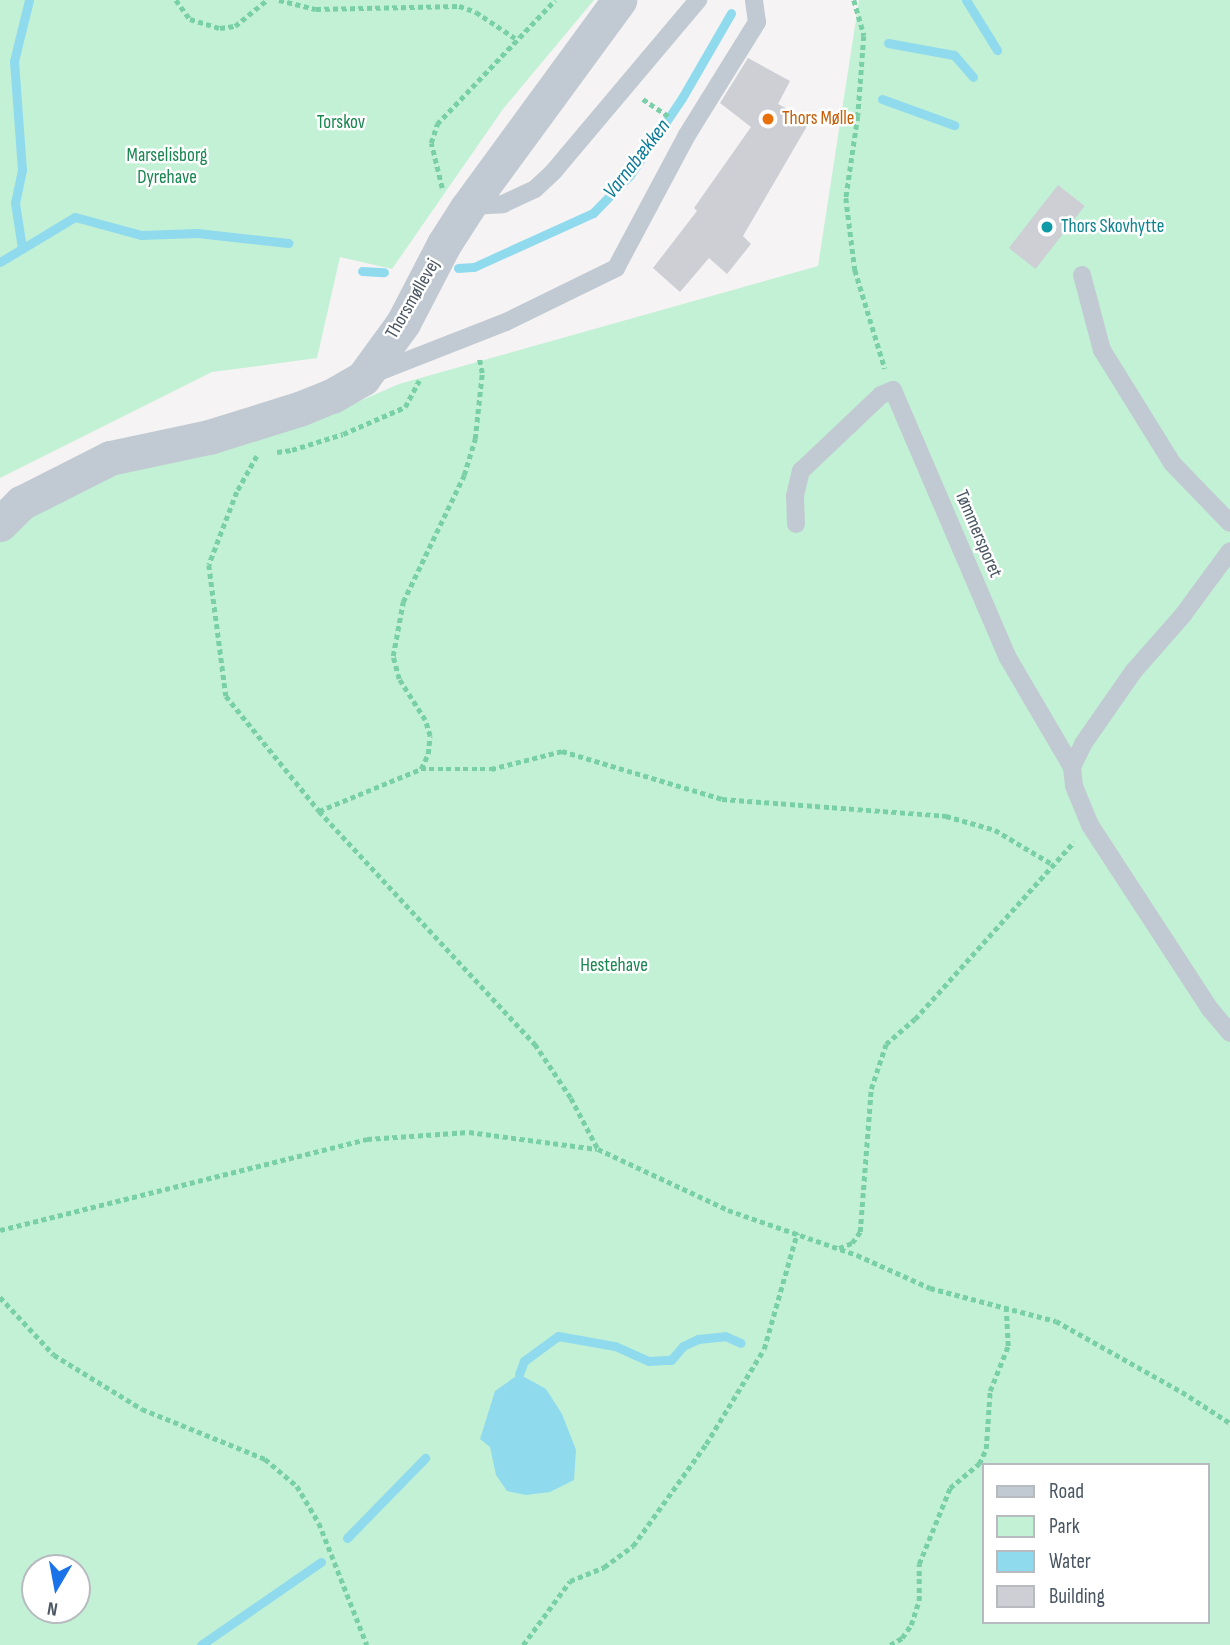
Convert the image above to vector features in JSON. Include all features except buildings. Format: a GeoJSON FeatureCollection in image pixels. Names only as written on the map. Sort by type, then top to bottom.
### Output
{"type":"FeatureCollection","features":[{"type":"Feature","properties":{"kind":"street","name":"Thorsmøllevej"},"geometry":{"type":"LineString","coordinates":[[0,524],[21,503],[110,458],[209,437],[299,409],[331,396],[363,378],[403,323],[444,244],[456,198],[619,0]]}},
{"type":"Feature","properties":{"kind":"lane"},"geometry":{"type":"LineString","coordinates":[[456,198],[503,204],[535,189],[554,171],[698,0]]}},
{"type":"Feature","properties":{"kind":"lane"},"geometry":{"type":"LineString","coordinates":[[363,378],[474,335],[616,268],[687,135],[757,22],[754,0]]}},
{"type":"Feature","properties":{"kind":"lane"},"geometry":{"type":"LineString","coordinates":[[1082,275],[1102,350],[1172,463],[1230,523]]}},
{"type":"Feature","properties":{"kind":"lane"},"geometry":{"type":"LineString","coordinates":[[796,524],[795,496],[801,471],[881,395],[893,390]]}},
{"type":"Feature","properties":{"kind":"lane","name":"Tømmersporet"},"geometry":{"type":"LineString","coordinates":[[893,390],[1008,658],[1072,767],[1074,786],[1090,825],[1230,1034]]}},
{"type":"Feature","properties":{"kind":"lane"},"geometry":{"type":"LineString","coordinates":[[1072,767],[1083,744],[1133,672],[1183,615],[1230,551]]}},
{"type":"Feature","properties":{"kind":"path"},"geometry":{"type":"LineString","coordinates":[[176,0],[190,19],[220,28],[235,26],[267,0]]}},
{"type":"Feature","properties":{"kind":"path"},"geometry":{"type":"LineString","coordinates":[[279,0],[316,9],[459,6],[476,12],[515,38]]}},
{"type":"Feature","properties":{"kind":"path"},"geometry":{"type":"LineString","coordinates":[[456,198],[431,143],[437,124],[515,38],[555,0]]}},
{"type":"Feature","properties":{"kind":"path"},"geometry":{"type":"LineString","coordinates":[[854,0],[864,36],[858,116],[846,198],[855,270],[893,390]]}},
{"type":"Feature","properties":{"kind":"path"},"geometry":{"type":"LineString","coordinates":[[421,769],[428,754],[430,736],[425,720],[399,679],[393,656],[403,602],[464,475],[475,439],[482,373],[474,335]]}},
{"type":"Feature","properties":{"kind":"path"},"geometry":{"type":"LineString","coordinates":[[259,453],[237,492],[209,565],[226,696],[319,811],[535,1044],[571,1098],[598,1149]]}},
{"type":"Feature","properties":{"kind":"path"},"geometry":{"type":"LineString","coordinates":[[319,811],[421,769],[491,769],[562,751],[722,799],[946,816],[995,830],[1052,864]]}},
{"type":"Feature","properties":{"kind":"path"},"geometry":{"type":"LineString","coordinates":[[838,1248],[852,1243],[860,1232],[871,1089],[886,1044],[915,1020],[1052,864],[1090,825]]}},
{"type":"Feature","properties":{"kind":"path"},"geometry":{"type":"LineString","coordinates":[[0,1230],[367,1139],[469,1132],[598,1149],[728,1210],[838,1248],[930,1288],[1056,1321],[1182,1392],[1230,1423]]}},
{"type":"Feature","properties":{"kind":"path"},"geometry":{"type":"LineString","coordinates":[[523,1645],[570,1581],[604,1567],[633,1546],[706,1444],[764,1349],[797,1233]]}},
{"type":"Feature","properties":{"kind":"path"},"geometry":{"type":"LineString","coordinates":[[0,1297],[54,1354],[142,1409],[265,1459],[296,1486],[319,1523],[367,1645]]}},
{"type":"Feature","properties":{"kind":"path"},"geometry":{"type":"LineString","coordinates":[[890,1645],[902,1638],[911,1625],[919,1601],[919,1564],[950,1488],[979,1464],[986,1449],[990,1391],[1008,1346],[1006,1310]]}},
{"type":"Feature","properties":{"kind":"green space","name":"Marselisborg Dyrehave"},"geometry":{"type":"Polygon","coordinates":[[[0,0],[594,0],[503,109],[392,269],[340,257],[317,358],[212,372],[0,478],[0,0]]]}},
{"type":"Feature","properties":{"kind":"green space","name":"Hestehave"},"geometry":{"type":"Polygon","coordinates":[[[859,0],[1230,0],[1230,1645],[0,1645],[0,542],[55,495],[127,464],[300,427],[399,384],[818,266],[859,0]]]}},
{"type":"Feature","properties":{"kind":"water"},"geometry":{"type":"Polygon","coordinates":[[[519,1374],[546,1389],[562,1414],[576,1450],[574,1480],[550,1492],[526,1495],[507,1491],[496,1475],[490,1447],[480,1439],[495,1391],[519,1374]]]}},
{"type":"Feature","properties":{"kind":"waterway"},"geometry":{"type":"LineString","coordinates":[[22,248],[15,203],[22,170],[14,61],[29,0]]}},
{"type":"Feature","properties":{"kind":"waterway"},"geometry":{"type":"LineString","coordinates":[[966,0],[997,50]]}},
{"type":"Feature","properties":{"kind":"waterway","name":"Varnabækken"},"geometry":{"type":"LineString","coordinates":[[458,268],[474,267],[593,213],[630,175],[682,98],[731,13]]}},
{"type":"Feature","properties":{"kind":"waterway"},"geometry":{"type":"LineString","coordinates":[[888,43],[954,55],[973,77]]}},
{"type":"Feature","properties":{"kind":"waterway"},"geometry":{"type":"LineString","coordinates":[[882,99],[954,125]]}},
{"type":"Feature","properties":{"kind":"waterway","name":"Varnabækken"},"geometry":{"type":"LineString","coordinates":[[0,262],[75,217],[141,235],[197,233],[288,243]]}},
{"type":"Feature","properties":{"kind":"waterway","name":"Varnabækken"},"geometry":{"type":"LineString","coordinates":[[362,271],[384,272]]}},
{"type":"Feature","properties":{"kind":"waterway"},"geometry":{"type":"LineString","coordinates":[[519,1374],[524,1361],[558,1336],[615,1346],[649,1361],[671,1360],[683,1346],[698,1339],[725,1336],[741,1343]]}},
{"type":"Feature","properties":{"kind":"waterway"},"geometry":{"type":"LineString","coordinates":[[347,1538],[425,1458]]}},
{"type":"Feature","properties":{"kind":"waterway"},"geometry":{"type":"LineString","coordinates":[[201,1645],[321,1562]]}},
{"type":"Feature","properties":{"kind":"place","name":"Thors Mølle"},"geometry":{"type":"Point","coordinates":[768,119]}},
{"type":"Feature","properties":{"kind":"place","name":"Thors Skovhytte"},"geometry":{"type":"Point","coordinates":[1047,227]}},
{"type":"Feature","properties":{"kind":"park label","name":"Torskov"},"geometry":{"type":"Point","coordinates":[341,123]}}]}
